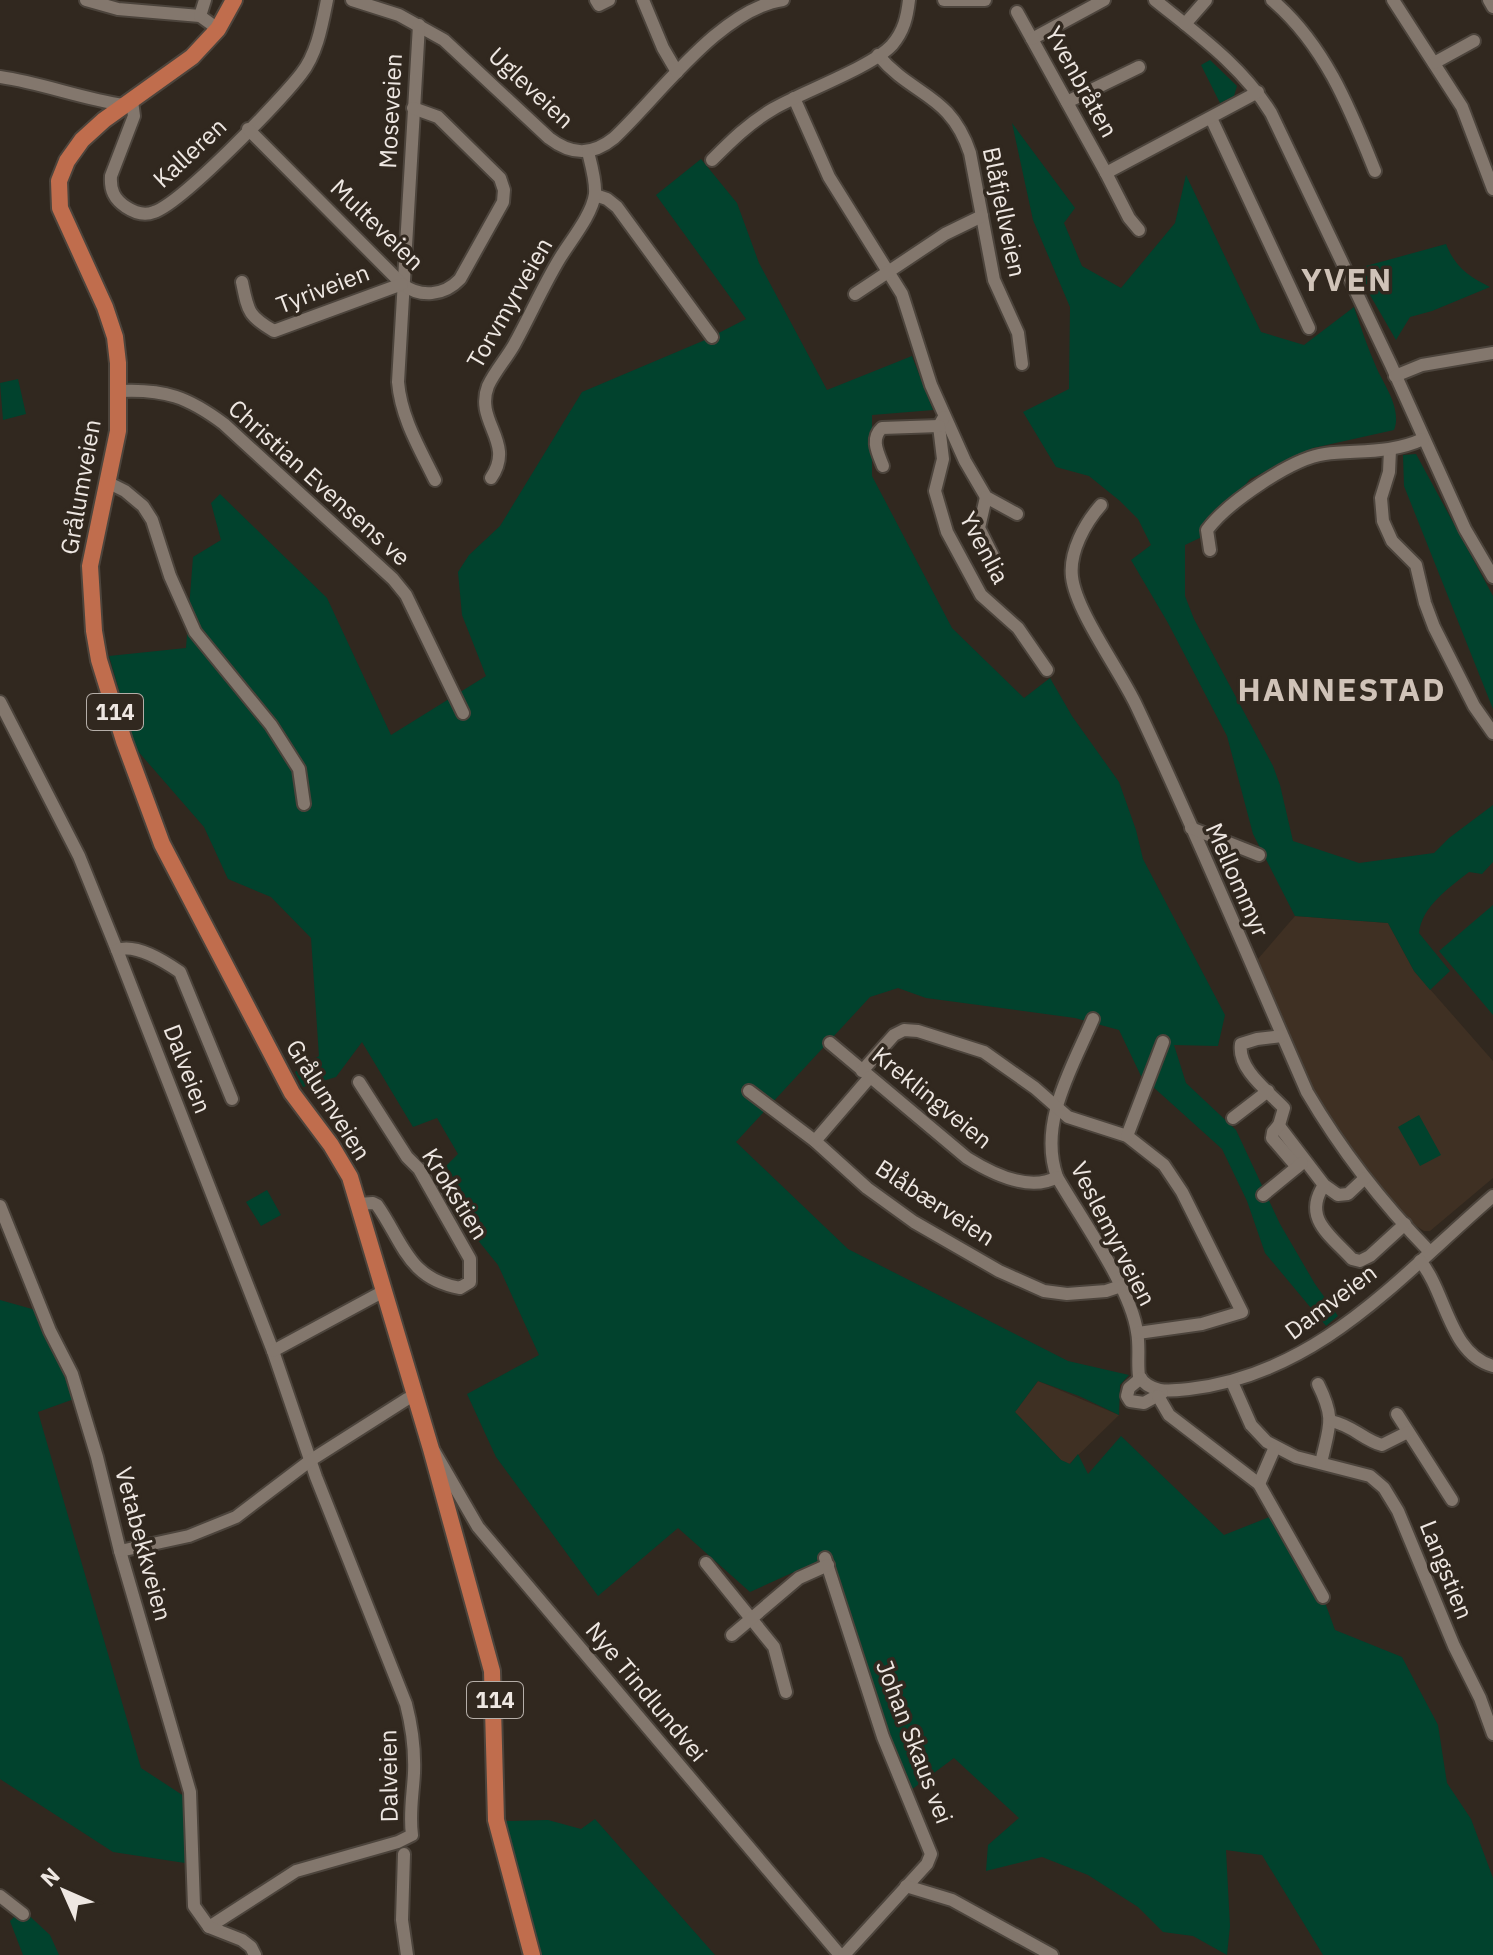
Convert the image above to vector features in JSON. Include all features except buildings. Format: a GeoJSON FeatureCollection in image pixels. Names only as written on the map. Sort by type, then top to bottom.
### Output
{"type":"FeatureCollection","features":[{"type":"Feature","properties":{"kind":"main road","name":"Grålumveien"},"geometry":{"type":"LineString","coordinates":[[234,0],[218,29],[192,57],[93,129],[73,151],[62,171],[58,189],[63,218],[110,319],[117,350],[120,391],[118,431],[90,566],[94,631],[99,660],[143,798],[175,872],[292,1093],[342,1162],[358,1204],[431,1449],[492,1671],[496,1820],[532,1955]]}},
{"type":"Feature","properties":{"kind":"street"},"geometry":{"type":"LineString","coordinates":[[86,0],[118,9],[200,16],[218,29]]}},
{"type":"Feature","properties":{"kind":"street"},"geometry":{"type":"LineString","coordinates":[[200,16],[205,0]]}},
{"type":"Feature","properties":{"kind":"street","name":"Kalleren"},"geometry":{"type":"LineString","coordinates":[[128,103],[134,116],[110,184],[112,194],[119,202],[137,213],[148,214],[166,207],[303,73],[320,32],[327,0]]}},
{"type":"Feature","properties":{"kind":"street","name":"Ugleveien"},"geometry":{"type":"LineString","coordinates":[[352,0],[399,15],[444,40],[557,144],[571,151],[588,152],[601,148],[614,138],[677,72],[723,30],[775,0]]}},
{"type":"Feature","properties":{"kind":"street"},"geometry":{"type":"LineString","coordinates":[[596,0],[599,5],[609,0]]}},
{"type":"Feature","properties":{"kind":"street"},"geometry":{"type":"LineString","coordinates":[[643,0],[663,48],[677,72]]}},
{"type":"Feature","properties":{"kind":"street"},"geometry":{"type":"LineString","coordinates":[[712,160],[755,121],[890,47],[907,18],[909,0]]}},
{"type":"Feature","properties":{"kind":"street"},"geometry":{"type":"LineString","coordinates":[[944,0],[985,0]]}},
{"type":"Feature","properties":{"kind":"street"},"geometry":{"type":"LineString","coordinates":[[1032,39],[1104,0]]}},
{"type":"Feature","properties":{"kind":"street"},"geometry":{"type":"LineString","coordinates":[[1155,0],[1227,59],[1261,97],[1287,143],[1465,529],[1493,577]]}},
{"type":"Feature","properties":{"kind":"street"},"geometry":{"type":"LineString","coordinates":[[1185,24],[1206,0]]}},
{"type":"Feature","properties":{"kind":"street"},"geometry":{"type":"LineString","coordinates":[[1272,0],[1308,39],[1330,71],[1348,103],[1375,171]]}},
{"type":"Feature","properties":{"kind":"street"},"geometry":{"type":"LineString","coordinates":[[1393,0],[1462,107],[1493,189]]}},
{"type":"Feature","properties":{"kind":"street"},"geometry":{"type":"LineString","coordinates":[[1489,0],[1493,7]]}},
{"type":"Feature","properties":{"kind":"street","name":"Yvenbråten"},"geometry":{"type":"LineString","coordinates":[[1017,12],[1129,218],[1139,230]]}},
{"type":"Feature","properties":{"kind":"street","name":"Moseveien"},"geometry":{"type":"LineString","coordinates":[[419,25],[402,284],[400,399],[407,422],[435,480]]}},
{"type":"Feature","properties":{"kind":"street"},"geometry":{"type":"LineString","coordinates":[[1434,63],[1474,41]]}},
{"type":"Feature","properties":{"kind":"street","name":"Blåfjellveien"},"geometry":{"type":"LineString","coordinates":[[878,55],[890,69],[937,101],[955,120],[970,153],[994,280],[1018,333],[1022,364]]}},
{"type":"Feature","properties":{"kind":"street"},"geometry":{"type":"LineString","coordinates":[[1067,102],[1139,67]]}},
{"type":"Feature","properties":{"kind":"street"},"geometry":{"type":"LineString","coordinates":[[0,77],[24,80],[95,101],[128,103]]}},
{"type":"Feature","properties":{"kind":"street","name":"Yvenbråten"},"geometry":{"type":"LineString","coordinates":[[1106,173],[1211,118],[1261,97]]}},
{"type":"Feature","properties":{"kind":"street","name":"Yvenlia"},"geometry":{"type":"LineString","coordinates":[[794,98],[829,177],[902,294],[942,422],[986,497],[1017,514]]}},
{"type":"Feature","properties":{"kind":"street","name":"Multeveien"},"geometry":{"type":"LineString","coordinates":[[248,129],[402,284],[427,293],[440,293],[453,286],[499,211],[504,196],[500,178],[461,138],[438,117],[413,108]]}},
{"type":"Feature","properties":{"kind":"street"},"geometry":{"type":"LineString","coordinates":[[1211,118],[1309,328]]}},
{"type":"Feature","properties":{"kind":"street"},"geometry":{"type":"LineString","coordinates":[[588,152],[595,195],[617,207],[712,337]]}},
{"type":"Feature","properties":{"kind":"street","name":"Torvmyrveien"},"geometry":{"type":"LineString","coordinates":[[491,478],[501,457],[487,417],[487,389],[595,195]]}},
{"type":"Feature","properties":{"kind":"street"},"geometry":{"type":"LineString","coordinates":[[855,294],[945,234],[982,216]]}},
{"type":"Feature","properties":{"kind":"street","name":"Tyriveien"},"geometry":{"type":"LineString","coordinates":[[242,282],[248,311],[257,321],[274,331],[402,284]]}},
{"type":"Feature","properties":{"kind":"street"},"geometry":{"type":"LineString","coordinates":[[1395,376],[1422,365],[1493,353]]}},
{"type":"Feature","properties":{"kind":"street","name":"Christian Evensens ve"},"geometry":{"type":"LineString","coordinates":[[120,391],[163,392],[185,398],[205,409],[393,579],[406,595],[463,713]]}},
{"type":"Feature","properties":{"kind":"street"},"geometry":{"type":"LineString","coordinates":[[883,466],[875,439],[879,430],[942,422]]}},
{"type":"Feature","properties":{"kind":"street","name":"Yvenlia"},"geometry":{"type":"LineString","coordinates":[[942,422],[943,459],[935,491],[947,532],[981,595],[1018,628],[1047,670]]}},
{"type":"Feature","properties":{"kind":"street"},"geometry":{"type":"LineString","coordinates":[[1210,550],[1207,530],[1220,514],[1299,461],[1325,454],[1390,450],[1423,439]]}},
{"type":"Feature","properties":{"kind":"street"},"geometry":{"type":"LineString","coordinates":[[1390,450],[1389,472],[1381,498],[1383,521],[1394,544],[1416,565],[1434,627],[1474,706],[1493,733]]}},
{"type":"Feature","properties":{"kind":"street"},"geometry":{"type":"LineString","coordinates":[[109,483],[143,506],[152,520],[170,576],[195,632],[271,725],[299,769],[304,804]]}},
{"type":"Feature","properties":{"kind":"street","name":"Yvenlia"},"geometry":{"type":"LineString","coordinates":[[986,497],[979,528],[995,560]]}},
{"type":"Feature","properties":{"kind":"street","name":"Mellommyr"},"geometry":{"type":"LineString","coordinates":[[1101,505],[1082,533],[1073,561],[1072,576],[1082,608],[1127,684],[1307,1092],[1332,1134],[1405,1224],[1425,1256],[1429,1271],[1464,1344],[1472,1355],[1493,1366]]}},
{"type":"Feature","properties":{"kind":"street","name":"Dalveien"},"geometry":{"type":"LineString","coordinates":[[0,702],[79,856],[117,950],[273,1351],[332,1520],[406,1704],[414,1748],[410,1799],[412,1835],[296,1871],[209,1927]]}},
{"type":"Feature","properties":{"kind":"street"},"geometry":{"type":"LineString","coordinates":[[1191,828],[1259,855]]}},
{"type":"Feature","properties":{"kind":"street"},"geometry":{"type":"LineString","coordinates":[[117,950],[123,947],[139,951],[182,974],[212,1056],[232,1099]]}},
{"type":"Feature","properties":{"kind":"street","name":"Veslemyrveien"},"geometry":{"type":"LineString","coordinates":[[1093,1019],[1051,1129],[1051,1160],[1057,1177],[1121,1286],[1131,1309],[1138,1333],[1138,1371],[1141,1378]]}},
{"type":"Feature","properties":{"kind":"street"},"geometry":{"type":"LineString","coordinates":[[815,1141],[894,1035],[904,1030],[918,1031],[984,1052],[1035,1088],[1068,1117],[1127,1136],[1164,1165],[1174,1180],[1242,1312],[1202,1324],[1138,1333]]}},
{"type":"Feature","properties":{"kind":"street"},"geometry":{"type":"LineString","coordinates":[[1282,1036],[1257,1039],[1241,1044],[1240,1048],[1246,1068],[1284,1108]]}},
{"type":"Feature","properties":{"kind":"street"},"geometry":{"type":"LineString","coordinates":[[1127,1136],[1163,1042]]}},
{"type":"Feature","properties":{"kind":"street","name":"Kreklingveien"},"geometry":{"type":"LineString","coordinates":[[830,1043],[967,1158],[988,1171],[1037,1183],[1057,1177]]}},
{"type":"Feature","properties":{"kind":"street","name":"Krokstien"},"geometry":{"type":"LineString","coordinates":[[358,1204],[377,1205],[397,1243],[426,1275],[460,1288],[470,1282],[470,1259],[419,1169],[407,1157],[359,1082]]}},
{"type":"Feature","properties":{"kind":"street","name":"Blåbærveien"},"geometry":{"type":"LineString","coordinates":[[749,1091],[815,1141],[867,1188],[914,1222],[999,1271],[1044,1291],[1067,1294],[1106,1291],[1121,1286]]}},
{"type":"Feature","properties":{"kind":"street"},"geometry":{"type":"LineString","coordinates":[[1233,1118],[1268,1091]]}},
{"type":"Feature","properties":{"kind":"street"},"geometry":{"type":"LineString","coordinates":[[1307,1092],[1284,1108],[1272,1138],[1338,1195],[1343,1196],[1365,1178]]}},
{"type":"Feature","properties":{"kind":"street"},"geometry":{"type":"LineString","coordinates":[[1263,1195],[1300,1164]]}},
{"type":"Feature","properties":{"kind":"street"},"geometry":{"type":"LineString","coordinates":[[1324,1185],[1314,1203],[1317,1219],[1356,1261],[1370,1256],[1405,1224]]}},
{"type":"Feature","properties":{"kind":"street","name":"Damveien"},"geometry":{"type":"LineString","coordinates":[[1141,1378],[1129,1388],[1127,1396],[1130,1401],[1144,1403],[1163,1394],[1232,1382],[1274,1367],[1318,1345],[1493,1196]]}},
{"type":"Feature","properties":{"kind":"street","name":"Vetabekkveien"},"geometry":{"type":"LineString","coordinates":[[0,1206],[50,1331],[72,1374],[97,1457],[120,1551],[190,1792],[194,1906],[209,1927]]}},
{"type":"Feature","properties":{"kind":"street"},"geometry":{"type":"LineString","coordinates":[[273,1351],[384,1291]]}},
{"type":"Feature","properties":{"kind":"street"},"geometry":{"type":"LineString","coordinates":[[1141,1378],[1149,1387],[1163,1394],[1169,1415],[1259,1484],[1323,1597]]}},
{"type":"Feature","properties":{"kind":"street","name":"Langstien"},"geometry":{"type":"LineString","coordinates":[[1232,1382],[1251,1425],[1275,1447],[1296,1457],[1370,1476],[1384,1488],[1398,1511],[1493,1734]]}},
{"type":"Feature","properties":{"kind":"street"},"geometry":{"type":"LineString","coordinates":[[1318,1384],[1329,1407],[1331,1421],[1321,1463]]}},
{"type":"Feature","properties":{"kind":"street"},"geometry":{"type":"LineString","coordinates":[[120,1551],[189,1536],[236,1517],[311,1460],[407,1399]]}},
{"type":"Feature","properties":{"kind":"street","name":"Langstien"},"geometry":{"type":"LineString","coordinates":[[1397,1414],[1452,1500]]}},
{"type":"Feature","properties":{"kind":"street"},"geometry":{"type":"LineString","coordinates":[[1331,1421],[1348,1425],[1382,1445],[1408,1432]]}},
{"type":"Feature","properties":{"kind":"street"},"geometry":{"type":"LineString","coordinates":[[1259,1484],[1275,1447]]}},
{"type":"Feature","properties":{"kind":"street","name":"Nye Tindlundvei"},"geometry":{"type":"LineString","coordinates":[[431,1449],[440,1458],[478,1527],[842,1955]]}},
{"type":"Feature","properties":{"kind":"street","name":"Johan Skaus vei"},"geometry":{"type":"LineString","coordinates":[[732,1635],[799,1578],[826,1561],[883,1737],[930,1847],[930,1859],[842,1955]]}},
{"type":"Feature","properties":{"kind":"street"},"geometry":{"type":"LineString","coordinates":[[706,1563],[774,1647],[786,1692]]}},
{"type":"Feature","properties":{"kind":"street"},"geometry":{"type":"LineString","coordinates":[[404,1854],[402,1920],[407,1955]]}},
{"type":"Feature","properties":{"kind":"street"},"geometry":{"type":"LineString","coordinates":[[906,1886],[952,1900],[1052,1955]]}},
{"type":"Feature","properties":{"kind":"street"},"geometry":{"type":"LineString","coordinates":[[0,1896],[23,1914]]}},
{"type":"Feature","properties":{"kind":"street"},"geometry":{"type":"LineString","coordinates":[[209,1927],[242,1940],[255,1955]]}},
{"type":"Feature","properties":{"kind":"shaded area"},"geometry":{"type":"Polygon","coordinates":[[[1295,916],[1388,923],[1414,971],[1493,1061],[1493,1178],[1430,1231],[1424,1231],[1397,1214],[1332,1134],[1251,967],[1295,916]]]}},
{"type":"Feature","properties":{"kind":"shaded area"},"geometry":{"type":"Polygon","coordinates":[[[1038,1381],[1119,1415],[1069,1464],[1061,1460],[1015,1412],[1038,1381]]]}},
{"type":"Feature","properties":{"kind":"green space"},"geometry":{"type":"Polygon","coordinates":[[[1210,60],[1237,86],[1234,96],[1220,103],[1201,65],[1210,60]]]}},
{"type":"Feature","properties":{"kind":"green space"},"geometry":{"type":"Polygon","coordinates":[[[1012,123],[1075,208],[1064,223],[1082,266],[1121,288],[1175,223],[1186,175],[1261,332],[1304,345],[1354,307],[1394,406],[1394,430],[1313,448],[1250,479],[1206,535],[1185,545],[1185,596],[1194,619],[1273,766],[1293,841],[1359,863],[1434,853],[1493,805],[1493,862],[1482,874],[1469,872],[1445,891],[1421,923],[1419,933],[1450,971],[1430,990],[1414,971],[1388,923],[1295,916],[1253,834],[1227,736],[1131,560],[1151,545],[1138,519],[1089,476],[1056,467],[1023,412],[1069,389],[1070,307],[1033,220],[1012,123]]]}},
{"type":"Feature","properties":{"kind":"green space"},"geometry":{"type":"Polygon","coordinates":[[[701,159],[737,203],[759,263],[827,390],[912,356],[933,410],[872,415],[872,476],[952,628],[1024,698],[1050,678],[1072,716],[1119,782],[1143,859],[1225,1015],[1218,1046],[1174,1045],[1186,1083],[1236,1130],[1280,1224],[1338,1316],[1326,1326],[1265,1253],[1247,1201],[1222,1149],[1141,1076],[1119,1030],[1075,1018],[926,998],[898,988],[870,997],[736,1142],[848,1249],[1068,1361],[1129,1375],[1120,1385],[1119,1415],[1038,1381],[1015,1412],[1061,1460],[1070,1464],[1078,1454],[1088,1474],[1121,1436],[1224,1535],[1277,1514],[1323,1597],[1335,1630],[1402,1657],[1438,1725],[1447,1783],[1471,1819],[1493,1878],[1493,1955],[1323,1955],[1262,1855],[1226,1850],[1230,1926],[1227,1955],[1193,1936],[1163,1932],[1138,1907],[1088,1875],[1042,1857],[986,1871],[988,1845],[1019,1818],[954,1758],[907,1793],[825,1558],[750,1592],[678,1528],[598,1596],[496,1457],[467,1394],[539,1355],[498,1265],[464,1223],[437,1175],[458,1154],[437,1118],[413,1127],[362,1042],[336,1077],[303,1087],[295,1072],[319,1056],[311,938],[271,897],[228,879],[204,827],[136,749],[109,656],[186,648],[193,557],[221,540],[211,503],[220,494],[327,598],[391,735],[486,676],[462,615],[458,572],[469,555],[500,526],[582,392],[705,340],[746,319],[656,195],[701,159]]]}},
{"type":"Feature","properties":{"kind":"green space"},"geometry":{"type":"Polygon","coordinates":[[[1446,244],[1463,270],[1490,287],[1410,317],[1396,340],[1355,269],[1446,244]]]}},
{"type":"Feature","properties":{"kind":"green space"},"geometry":{"type":"Polygon","coordinates":[[[18,379],[26,414],[3,420],[0,383],[18,379]]]}},
{"type":"Feature","properties":{"kind":"green space"},"geometry":{"type":"Polygon","coordinates":[[[1416,454],[1493,596],[1493,709],[1404,486],[1403,455],[1416,454]]]}},
{"type":"Feature","properties":{"kind":"green space"},"geometry":{"type":"Polygon","coordinates":[[[1493,905],[1493,1015],[1439,951],[1493,905]]]}},
{"type":"Feature","properties":{"kind":"green space"},"geometry":{"type":"Polygon","coordinates":[[[1419,1115],[1441,1155],[1420,1166],[1398,1127],[1419,1115]]]}},
{"type":"Feature","properties":{"kind":"green space"},"geometry":{"type":"Polygon","coordinates":[[[267,1190],[281,1215],[261,1226],[246,1202],[267,1190]]]}},
{"type":"Feature","properties":{"kind":"green space"},"geometry":{"type":"Polygon","coordinates":[[[0,1300],[39,1311],[74,1399],[38,1412],[141,1768],[190,1800],[185,1863],[113,1852],[0,1779],[0,1300]]]}},
{"type":"Feature","properties":{"kind":"green space"},"geometry":{"type":"Polygon","coordinates":[[[595,1819],[715,1955],[542,1955],[504,1821],[548,1820],[581,1829],[595,1819]]]}},
{"type":"Feature","properties":{"kind":"green space"},"geometry":{"type":"Polygon","coordinates":[[[22,1909],[50,1935],[59,1955],[23,1955],[10,1921],[22,1909]]]}},
{"type":"Feature","properties":{"kind":"district","name":"YVEN"},"geometry":{"type":"Point","coordinates":[1347,280]}},
{"type":"Feature","properties":{"kind":"district","name":"HANNESTAD"},"geometry":{"type":"Point","coordinates":[1342,690]}}]}
